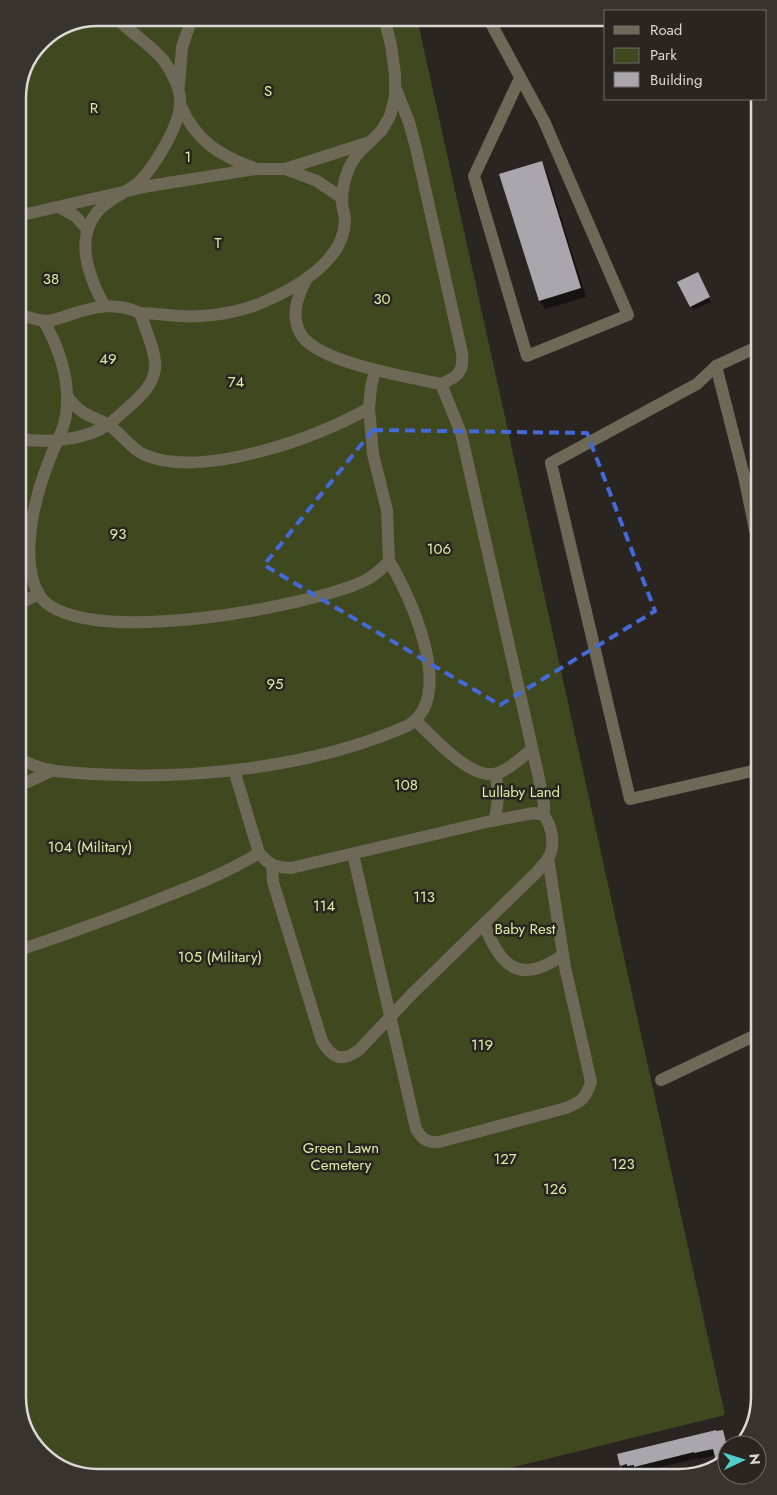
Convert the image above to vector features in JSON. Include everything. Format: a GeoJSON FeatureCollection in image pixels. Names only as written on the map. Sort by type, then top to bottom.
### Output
{"type":"FeatureCollection","features":[{"type":"Feature","properties":{"kind":"lane"},"geometry":{"type":"LineString","coordinates":[[124,26],[164,60],[174,78],[187,121],[197,135],[208,145],[236,162],[256,169]]}},
{"type":"Feature","properties":{"kind":"lane"},"geometry":{"type":"LineString","coordinates":[[178,90],[182,47],[189,26]]}},
{"type":"Feature","properties":{"kind":"lane"},"geometry":{"type":"LineString","coordinates":[[26,316],[44,321],[104,306],[128,308],[140,314],[177,316],[200,316],[230,312],[258,304],[307,278],[326,262],[334,251],[341,235],[345,221],[342,198],[346,175],[351,163],[359,151],[382,130],[390,116],[395,97],[395,74],[386,26]]}},
{"type":"Feature","properties":{"kind":"lane"},"geometry":{"type":"LineString","coordinates":[[492,26],[544,121],[628,315],[527,356],[474,176],[520,78]]}},
{"type":"Feature","properties":{"kind":"lane"},"geometry":{"type":"LineString","coordinates":[[307,278],[299,294],[296,308],[296,324],[301,335],[310,345],[375,370],[441,384],[459,373],[463,365],[462,353],[416,148],[409,122],[395,87]]}},
{"type":"Feature","properties":{"kind":"lane"},"geometry":{"type":"LineString","coordinates":[[104,306],[87,268],[87,229],[102,207],[138,183],[164,148],[181,106]]}},
{"type":"Feature","properties":{"kind":"lane"},"geometry":{"type":"LineString","coordinates":[[26,214],[123,192],[256,169],[285,168],[370,142]]}},
{"type":"Feature","properties":{"kind":"lane"},"geometry":{"type":"LineString","coordinates":[[285,168],[317,180],[342,198]]}},
{"type":"Feature","properties":{"kind":"lane"},"geometry":{"type":"LineString","coordinates":[[59,207],[75,216],[87,229]]}},
{"type":"Feature","properties":{"kind":"lane"},"geometry":{"type":"LineString","coordinates":[[26,440],[57,440],[93,432],[108,424],[137,400],[153,380],[155,366],[140,314]]}},
{"type":"Feature","properties":{"kind":"lane"},"geometry":{"type":"LineString","coordinates":[[26,555],[46,466],[66,416],[68,396],[66,380],[56,342],[44,321]]}},
{"type":"Feature","properties":{"kind":"lane"},"geometry":{"type":"LineString","coordinates":[[751,349],[716,366],[697,384],[551,463],[630,800],[751,771]]}},
{"type":"Feature","properties":{"kind":"lane"},"geometry":{"type":"LineString","coordinates":[[716,366],[751,510]]}},
{"type":"Feature","properties":{"kind":"lane"},"geometry":{"type":"LineString","coordinates":[[26,762],[51,771],[125,776],[156,776],[234,770],[295,760],[338,750],[394,732],[416,721],[428,696],[430,677],[428,660],[406,592],[389,561],[387,510],[373,454],[369,408],[375,370]]}},
{"type":"Feature","properties":{"kind":"lane"},"geometry":{"type":"LineString","coordinates":[[352,854],[416,1129],[422,1138],[430,1142],[439,1142],[504,1123],[566,1108],[578,1103],[583,1098],[590,1082],[563,955],[548,858],[552,844],[550,824],[544,815],[544,804],[461,434],[441,384]]}},
{"type":"Feature","properties":{"kind":"lane"},"geometry":{"type":"LineString","coordinates":[[68,396],[83,413],[108,424],[132,449],[145,456],[180,462],[201,462],[258,452],[316,435],[369,408]]}},
{"type":"Feature","properties":{"kind":"lane"},"geometry":{"type":"LineString","coordinates":[[26,560],[39,594],[51,606],[70,615],[123,622],[193,620],[271,608],[327,594],[364,581],[377,573],[389,561]]}},
{"type":"Feature","properties":{"kind":"lane"},"geometry":{"type":"LineString","coordinates":[[26,601],[39,594]]}},
{"type":"Feature","properties":{"kind":"lane"},"geometry":{"type":"LineString","coordinates":[[416,721],[466,766],[476,771],[496,774],[532,749]]}},
{"type":"Feature","properties":{"kind":"lane"},"geometry":{"type":"LineString","coordinates":[[234,770],[260,853],[267,862],[277,867],[292,868],[495,820],[534,813],[544,815]]}},
{"type":"Feature","properties":{"kind":"lane"},"geometry":{"type":"LineString","coordinates":[[26,783],[51,771]]}},
{"type":"Feature","properties":{"kind":"lane"},"geometry":{"type":"LineString","coordinates":[[495,820],[498,798],[496,774]]}},
{"type":"Feature","properties":{"kind":"lane"},"geometry":{"type":"LineString","coordinates":[[26,948],[206,881],[260,853]]}},
{"type":"Feature","properties":{"kind":"lane"},"geometry":{"type":"LineString","coordinates":[[272,865],[273,882],[322,1041],[329,1053],[339,1057],[349,1057],[359,1050],[548,858]]}},
{"type":"Feature","properties":{"kind":"lane"},"geometry":{"type":"LineString","coordinates":[[484,924],[489,938],[502,959],[514,969],[526,971],[538,968],[551,963],[563,955]]}},
{"type":"Feature","properties":{"kind":"lane"},"geometry":{"type":"LineString","coordinates":[[661,1080],[751,1037]]}},
{"type":"Feature","properties":{"kind":"highlighted area"},"geometry":{"type":"Polygon","coordinates":[[[373,430],[587,433],[655,611],[500,705],[264,565],[373,430]]]}},
{"type":"Feature","properties":{"kind":"green space","name":"Green Lawn Cemetery"},"geometry":{"type":"Polygon","coordinates":[[[99,26],[419,26],[725,1415],[506,1469],[94,1469],[62,1459],[47,1448],[36,1433],[28,1410],[26,1396],[26,94],[32,71],[38,58],[58,38],[71,32],[99,26]]]}},
{"type":"Feature","properties":{"kind":"building"},"geometry":{"type":"Polygon","coordinates":[[[542,161],[581,288],[539,301],[499,174],[542,161]]]}},
{"type":"Feature","properties":{"kind":"building"},"geometry":{"type":"Polygon","coordinates":[[[698,272],[710,297],[690,307],[677,282],[698,272]]]}},
{"type":"Feature","properties":{"kind":"building"},"geometry":{"type":"Polygon","coordinates":[[[716,1430],[723,1430],[724,1435],[717,1435],[715,1459],[713,1449],[634,1467],[634,1465],[627,1466],[627,1464],[620,1466],[617,1454],[716,1430]]]}},
{"type":"Feature","properties":{"kind":"park label","name":"S"},"geometry":{"type":"Point","coordinates":[268,91]}},
{"type":"Feature","properties":{"kind":"park label","name":"R"},"geometry":{"type":"Point","coordinates":[94,108]}},
{"type":"Feature","properties":{"kind":"park label","name":"1"},"geometry":{"type":"Point","coordinates":[188,157]}},
{"type":"Feature","properties":{"kind":"park label","name":"T"},"geometry":{"type":"Point","coordinates":[218,243]}},
{"type":"Feature","properties":{"kind":"park label","name":"38"},"geometry":{"type":"Point","coordinates":[51,279]}},
{"type":"Feature","properties":{"kind":"park label","name":"30"},"geometry":{"type":"Point","coordinates":[382,299]}},
{"type":"Feature","properties":{"kind":"park label","name":"49"},"geometry":{"type":"Point","coordinates":[108,359]}},
{"type":"Feature","properties":{"kind":"park label","name":"74"},"geometry":{"type":"Point","coordinates":[236,382]}},
{"type":"Feature","properties":{"kind":"park label","name":"93"},"geometry":{"type":"Point","coordinates":[118,534]}},
{"type":"Feature","properties":{"kind":"park label","name":"106"},"geometry":{"type":"Point","coordinates":[439,549]}},
{"type":"Feature","properties":{"kind":"park label","name":"95"},"geometry":{"type":"Point","coordinates":[275,684]}},
{"type":"Feature","properties":{"kind":"park label","name":"108"},"geometry":{"type":"Point","coordinates":[406,785]}},
{"type":"Feature","properties":{"kind":"park label","name":"Lullaby Land"},"geometry":{"type":"Point","coordinates":[521,792]}},
{"type":"Feature","properties":{"kind":"park label","name":"104 (Military)"},"geometry":{"type":"Point","coordinates":[90,847]}},
{"type":"Feature","properties":{"kind":"park label","name":"113"},"geometry":{"type":"Point","coordinates":[424,897]}},
{"type":"Feature","properties":{"kind":"park label","name":"114"},"geometry":{"type":"Point","coordinates":[324,906]}},
{"type":"Feature","properties":{"kind":"park label","name":"Baby Rest"},"geometry":{"type":"Point","coordinates":[525,929]}},
{"type":"Feature","properties":{"kind":"park label","name":"105 (Military)"},"geometry":{"type":"Point","coordinates":[220,957]}},
{"type":"Feature","properties":{"kind":"park label","name":"119"},"geometry":{"type":"Point","coordinates":[482,1045]}},
{"type":"Feature","properties":{"kind":"park label","name":"127"},"geometry":{"type":"Point","coordinates":[505,1159]}},
{"type":"Feature","properties":{"kind":"park label","name":"123"},"geometry":{"type":"Point","coordinates":[623,1164]}},
{"type":"Feature","properties":{"kind":"park label","name":"126"},"geometry":{"type":"Point","coordinates":[555,1189]}}]}
